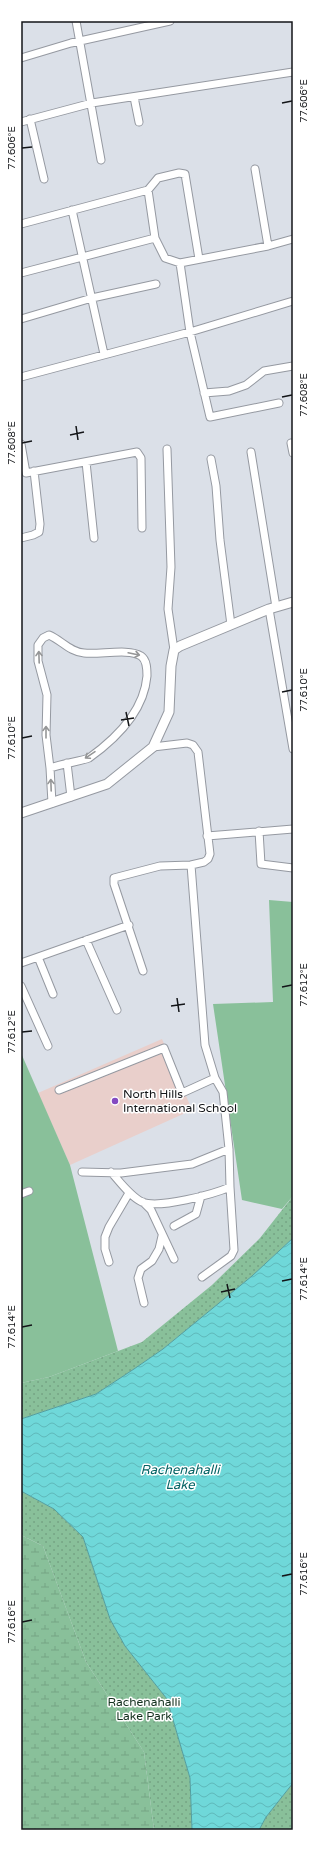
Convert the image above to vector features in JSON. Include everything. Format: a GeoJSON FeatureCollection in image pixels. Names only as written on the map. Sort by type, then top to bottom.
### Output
{"type":"FeatureCollection","features":[{"type":"Feature","properties":{"kind":"street"},"geometry":{"type":"LineString","coordinates":[[76,21],[92,103],[101,160]]}},
{"type":"Feature","properties":{"kind":"street"},"geometry":{"type":"LineString","coordinates":[[21,58],[79,42],[170,21]]}},
{"type":"Feature","properties":{"kind":"street"},"geometry":{"type":"LineString","coordinates":[[21,122],[92,103],[293,72]]}},
{"type":"Feature","properties":{"kind":"street"},"geometry":{"type":"LineString","coordinates":[[134,97],[139,122]]}},
{"type":"Feature","properties":{"kind":"street"},"geometry":{"type":"LineString","coordinates":[[30,120],[44,178]]}},
{"type":"Feature","properties":{"kind":"street"},"geometry":{"type":"LineString","coordinates":[[255,169],[268,246]]}},
{"type":"Feature","properties":{"kind":"street"},"geometry":{"type":"LineString","coordinates":[[21,224],[148,190],[158,178],[179,173],[185,174],[199,259]]}},
{"type":"Feature","properties":{"kind":"street"},"geometry":{"type":"LineString","coordinates":[[148,190],[155,238],[165,258],[180,263],[268,246],[293,239]]}},
{"type":"Feature","properties":{"kind":"street"},"geometry":{"type":"LineString","coordinates":[[72,210],[84,256],[104,354]]}},
{"type":"Feature","properties":{"kind":"street"},"geometry":{"type":"LineString","coordinates":[[21,273],[155,238]]}},
{"type":"Feature","properties":{"kind":"street"},"geometry":{"type":"LineString","coordinates":[[180,263],[190,332],[210,417],[279,403]]}},
{"type":"Feature","properties":{"kind":"street"},"geometry":{"type":"LineString","coordinates":[[21,319],[92,298],[156,284]]}},
{"type":"Feature","properties":{"kind":"street"},"geometry":{"type":"LineString","coordinates":[[21,377],[190,332],[293,302]]}},
{"type":"Feature","properties":{"kind":"street"},"geometry":{"type":"LineString","coordinates":[[204,393],[229,391],[246,385],[264,371],[293,366]]}},
{"type":"Feature","properties":{"kind":"street"},"geometry":{"type":"LineString","coordinates":[[291,443],[293,453]]}},
{"type":"Feature","properties":{"kind":"street"},"geometry":{"type":"LineString","coordinates":[[21,444],[23,473],[137,452],[139,455],[142,528]]}},
{"type":"Feature","properties":{"kind":"street"},"geometry":{"type":"LineString","coordinates":[[21,814],[107,784],[153,747],[169,712],[171,666],[174,650],[168,609],[172,567],[167,449]]}},
{"type":"Feature","properties":{"kind":"street"},"geometry":{"type":"LineString","coordinates":[[251,452],[272,608],[292,733],[293,749]]}},
{"type":"Feature","properties":{"kind":"street"},"geometry":{"type":"LineString","coordinates":[[211,459],[216,486],[220,540],[231,625]]}},
{"type":"Feature","properties":{"kind":"street"},"geometry":{"type":"LineString","coordinates":[[86,462],[94,538]]}},
{"type":"Feature","properties":{"kind":"street"},"geometry":{"type":"LineString","coordinates":[[21,538],[34,535],[39,532],[40,524],[34,472]]}},
{"type":"Feature","properties":{"kind":"street"},"geometry":{"type":"LineString","coordinates":[[174,650],[180,646],[272,608],[293,602]]}},
{"type":"Feature","properties":{"kind":"street"},"geometry":{"type":"LineString","coordinates":[[50,768],[67,762],[87,759],[122,729],[140,705],[146,682],[147,668],[145,659],[141,656],[114,652],[78,653],[54,637],[49,636],[43,638],[38,645],[38,660],[47,695],[46,735],[52,803]]}},
{"type":"Feature","properties":{"kind":"street"},"geometry":{"type":"LineString","coordinates":[[144,971],[114,884],[114,878],[160,866],[191,865],[204,862],[208,859],[210,854],[198,752],[193,745],[187,743],[153,747]]}},
{"type":"Feature","properties":{"kind":"street"},"geometry":{"type":"LineString","coordinates":[[67,762],[71,797]]}},
{"type":"Feature","properties":{"kind":"street"},"geometry":{"type":"LineString","coordinates":[[207,836],[293,829]]}},
{"type":"Feature","properties":{"kind":"street"},"geometry":{"type":"LineString","coordinates":[[260,831],[261,864],[293,868]]}},
{"type":"Feature","properties":{"kind":"street"},"geometry":{"type":"LineString","coordinates":[[191,865],[205,1045],[215,1078],[223,1092],[229,1149],[234,1250],[231,1256],[202,1277]]}},
{"type":"Feature","properties":{"kind":"street"},"geometry":{"type":"LineString","coordinates":[[21,963],[129,925]]}},
{"type":"Feature","properties":{"kind":"street"},"geometry":{"type":"LineString","coordinates":[[86,940],[117,1010]]}},
{"type":"Feature","properties":{"kind":"street"},"geometry":{"type":"LineString","coordinates":[[38,957],[53,994]]}},
{"type":"Feature","properties":{"kind":"street"},"geometry":{"type":"LineString","coordinates":[[21,986],[48,1046]]}},
{"type":"Feature","properties":{"kind":"street"},"geometry":{"type":"LineString","coordinates":[[59,1090],[164,1048],[182,1092],[215,1078]]}},
{"type":"Feature","properties":{"kind":"street"},"geometry":{"type":"LineString","coordinates":[[82,1172],[111,1172],[192,1164],[229,1149]]}},
{"type":"Feature","properties":{"kind":"street"},"geometry":{"type":"LineString","coordinates":[[111,1172],[129,1193],[143,1202],[150,1210],[174,1259]]}},
{"type":"Feature","properties":{"kind":"street"},"geometry":{"type":"LineString","coordinates":[[143,1202],[159,1203],[214,1194],[230,1187]]}},
{"type":"Feature","properties":{"kind":"street"},"geometry":{"type":"LineString","coordinates":[[21,1194],[29,1191]]}},
{"type":"Feature","properties":{"kind":"street"},"geometry":{"type":"LineString","coordinates":[[109,1262],[105,1249],[105,1237],[109,1227],[129,1193]]}},
{"type":"Feature","properties":{"kind":"street"},"geometry":{"type":"LineString","coordinates":[[174,1226],[196,1214],[201,1196]]}},
{"type":"Feature","properties":{"kind":"street"},"geometry":{"type":"LineString","coordinates":[[144,1303],[138,1278],[141,1269],[152,1261],[162,1236]]}},
{"type":"Feature","properties":{"kind":"shaded area","name":"North Hills International School"},"geometry":{"type":"Polygon","coordinates":[[[162,1039],[192,1110],[70,1165],[38,1093],[162,1039]]]}},
{"type":"Feature","properties":{"kind":"green space"},"geometry":{"type":"Polygon","coordinates":[[[269,900],[293,902],[293,1196],[282,1209],[242,1200],[213,1004],[273,1002],[269,900]]]}},
{"type":"Feature","properties":{"kind":"green space"},"geometry":{"type":"Polygon","coordinates":[[[21,1053],[70,1165],[118,1351],[49,1377],[21,1383],[21,1053]]]}},
{"type":"Feature","properties":{"kind":"green space"},"geometry":{"type":"Polygon","coordinates":[[[293,1196],[293,1238],[252,1276],[163,1349],[96,1394],[21,1419],[21,1383],[49,1377],[142,1342],[212,1285],[260,1238],[293,1196]]]}},
{"type":"Feature","properties":{"kind":"green space","name":"Rachenahalli Lake Park"},"geometry":{"type":"Polygon","coordinates":[[[21,1491],[54,1509],[83,1537],[110,1619],[125,1646],[167,1699],[190,1778],[192,1830],[154,1830],[144,1752],[86,1662],[43,1546],[21,1535],[21,1491]]]}},
{"type":"Feature","properties":{"kind":"green space"},"geometry":{"type":"Polygon","coordinates":[[[21,1535],[43,1546],[86,1662],[144,1752],[154,1830],[21,1830],[21,1535]]]}},
{"type":"Feature","properties":{"kind":"green space"},"geometry":{"type":"Polygon","coordinates":[[[293,1783],[293,1830],[259,1830],[266,1817],[293,1783]]]}},
{"type":"Feature","properties":{"kind":"water","name":"Rachenahalli Lake"},"geometry":{"type":"Polygon","coordinates":[[[293,1238],[293,1783],[266,1817],[259,1830],[192,1830],[190,1778],[167,1699],[125,1646],[110,1619],[83,1537],[54,1509],[21,1491],[21,1419],[96,1394],[134,1369],[163,1349],[252,1276],[293,1238]]]}},
{"type":"Feature","properties":{"kind":"place","name":"North Hills International School"},"geometry":{"type":"Point","coordinates":[115,1101]}}]}
